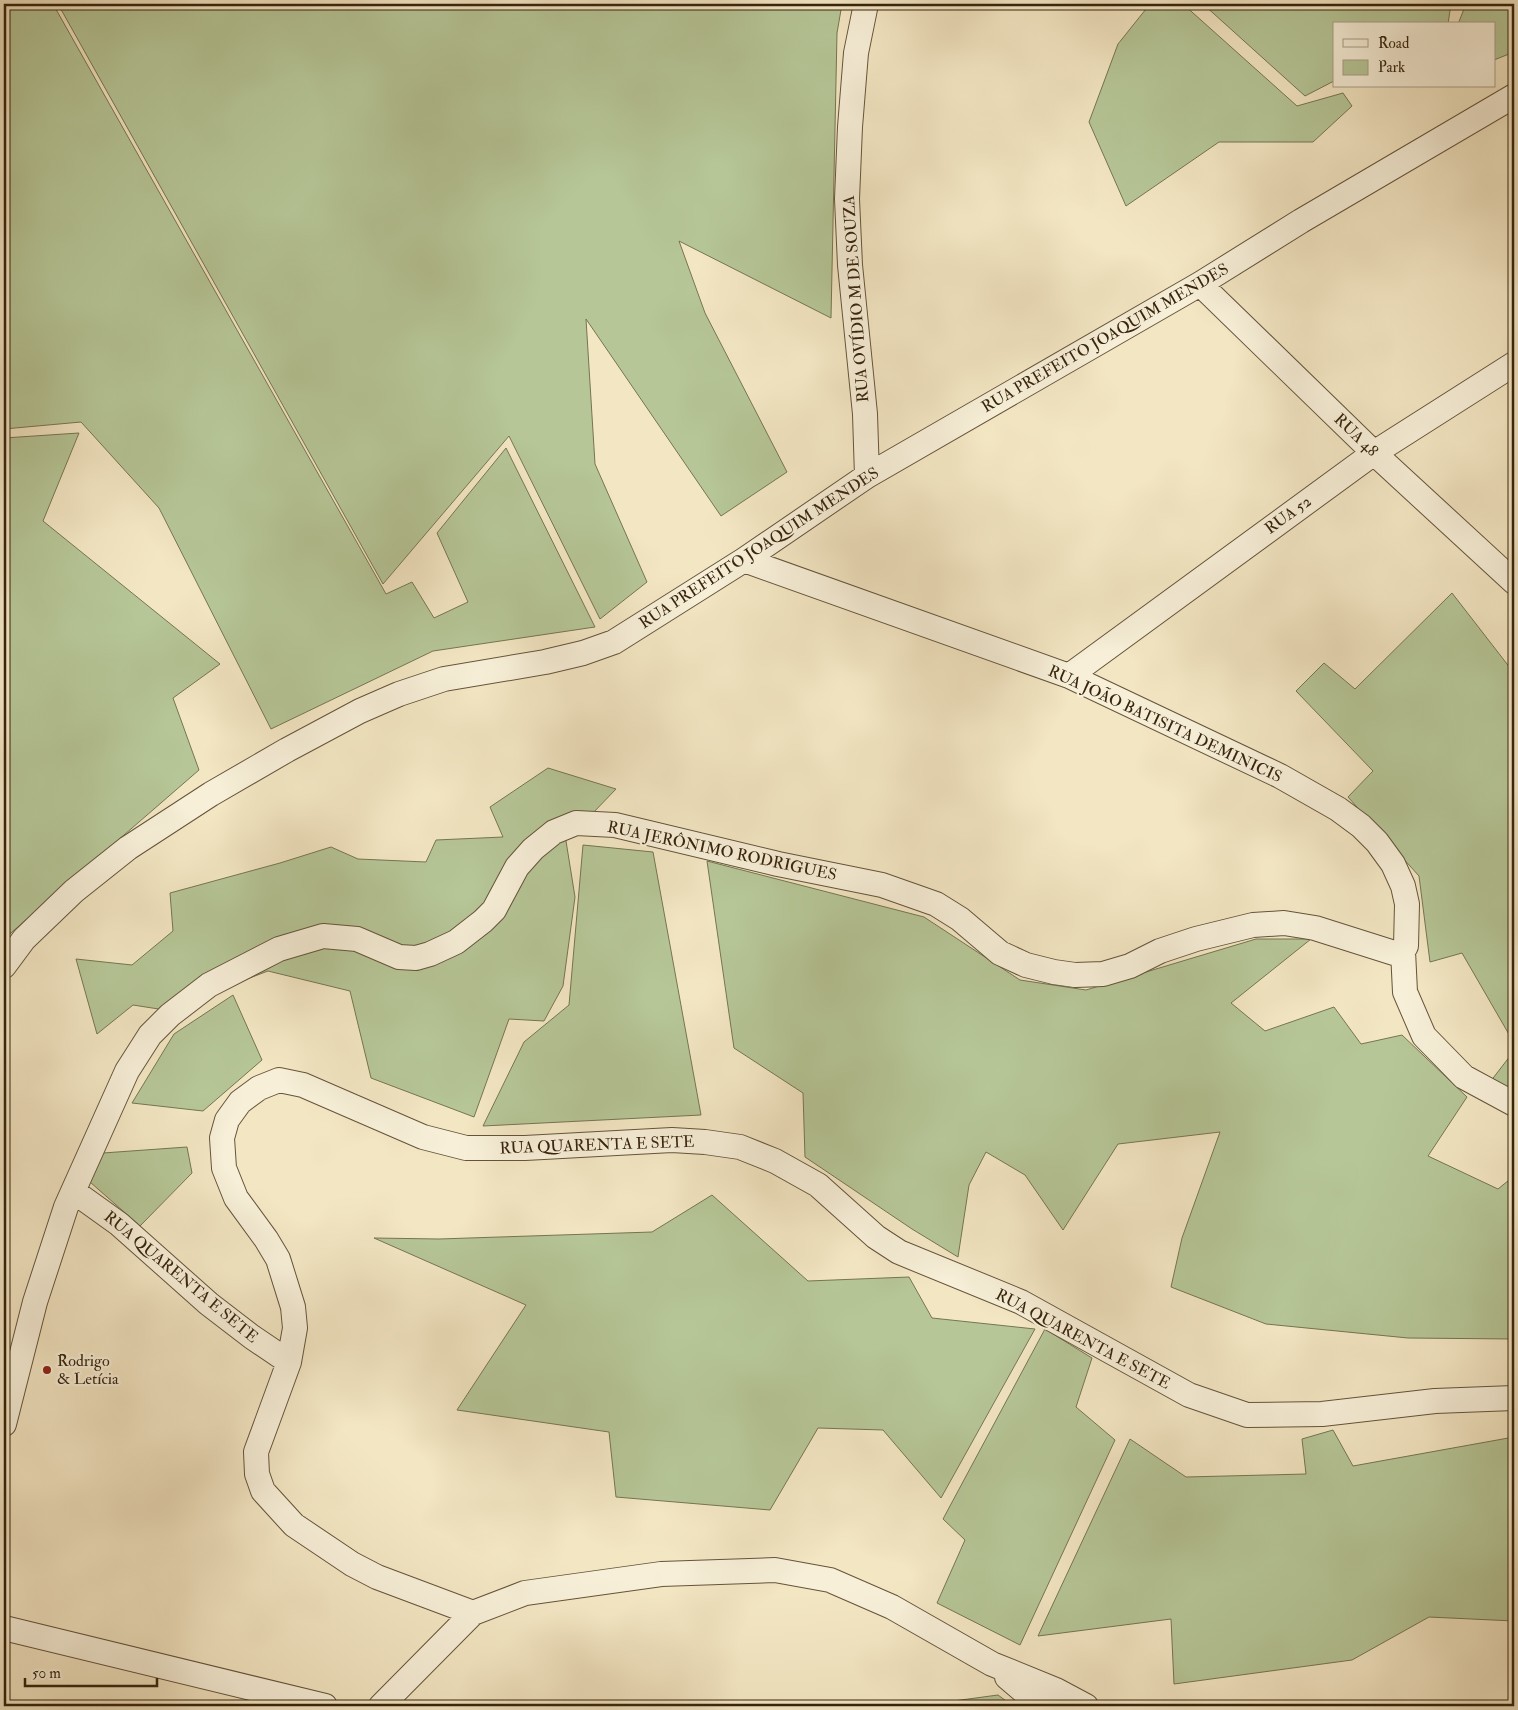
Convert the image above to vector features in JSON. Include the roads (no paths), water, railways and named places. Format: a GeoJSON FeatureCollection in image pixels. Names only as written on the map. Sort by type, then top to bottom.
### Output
{"type":"FeatureCollection","features":[{"type":"Feature","properties":{"kind":"street","name":"RUA OVÍDIO M DE SOUZA"},"geometry":{"type":"LineString","coordinates":[[866,4],[856,53],[847,199],[850,265],[865,414],[867,476]]}},
{"type":"Feature","properties":{"kind":"street","name":"RUA PREFEITO JOAQUIM MENDES"},"geometry":{"type":"LineString","coordinates":[[4,966],[24,939],[74,891],[128,848],[211,794],[287,750],[360,711],[399,694],[444,679],[583,654],[614,642],[744,560],[867,476],[1200,284],[1301,221],[1514,96]]}},
{"type":"Feature","properties":{"kind":"street","name":"RUA 48"},"geometry":{"type":"LineString","coordinates":[[1200,284],[1374,452],[1514,582]]}},
{"type":"Feature","properties":{"kind":"street","name":"RUA 52"},"geometry":{"type":"LineString","coordinates":[[1069,676],[1374,452],[1514,364]]}},
{"type":"Feature","properties":{"kind":"street","name":"RUA JOÃO BATISITA DEMINICIS"},"geometry":{"type":"LineString","coordinates":[[744,560],[1069,676],[1280,776],[1338,809],[1361,826],[1377,842],[1393,864],[1403,886],[1407,904],[1406,946],[1403,951],[1405,992],[1424,1036],[1464,1077],[1514,1104]]}},
{"type":"Feature","properties":{"kind":"street","name":"RUA JERÔNIMO RODRIGUES"},"geometry":{"type":"LineString","coordinates":[[4,1424],[35,1302],[66,1207],[127,1072],[150,1035],[170,1015],[209,985],[279,950],[323,936],[356,939],[398,957],[416,958],[456,942],[494,910],[517,867],[533,849],[554,832],[576,822],[615,825],[778,864],[882,885],[936,904],[960,919],[1000,953],[1026,964],[1054,972],[1075,975],[1103,974],[1130,966],[1160,951],[1196,939],[1261,924],[1284,923],[1315,928],[1394,953],[1403,951]]}},
{"type":"Feature","properties":{"kind":"street","name":"RUA QUARENTA E SETE"},"geometry":{"type":"LineString","coordinates":[[472,1613],[377,1577],[352,1564],[294,1525],[263,1491],[257,1474],[256,1452],[289,1362],[295,1328],[293,1307],[278,1259],[236,1198],[224,1168],[222,1138],[227,1120],[240,1102],[259,1088],[279,1080],[303,1085],[423,1137],[466,1148],[525,1148],[672,1140],[740,1147],[775,1161],[818,1185],[876,1237],[899,1252],[1021,1302],[1189,1395],[1247,1415],[1322,1414],[1435,1401],[1514,1398]]}},
{"type":"Feature","properties":{"kind":"street","name":"RUA QUARENTA E SETE"},"geometry":{"type":"LineString","coordinates":[[73,1191],[119,1224],[209,1304],[289,1362]]}},
{"type":"Feature","properties":{"kind":"street"},"geometry":{"type":"LineString","coordinates":[[381,1706],[472,1613],[525,1593],[661,1574],[775,1570],[830,1580],[892,1607],[992,1664],[1056,1690],[1086,1706]]}},
{"type":"Feature","properties":{"kind":"street"},"geometry":{"type":"LineString","coordinates":[[4,1628],[325,1706]]}},
{"type":"Feature","properties":{"kind":"street"},"geometry":{"type":"LineString","coordinates":[[992,1664],[1041,1706]]}},
{"type":"Feature","properties":{"kind":"place","name":"Rodrigo & Letícia"},"geometry":{"type":"Point","coordinates":[47,1370]}}]}
